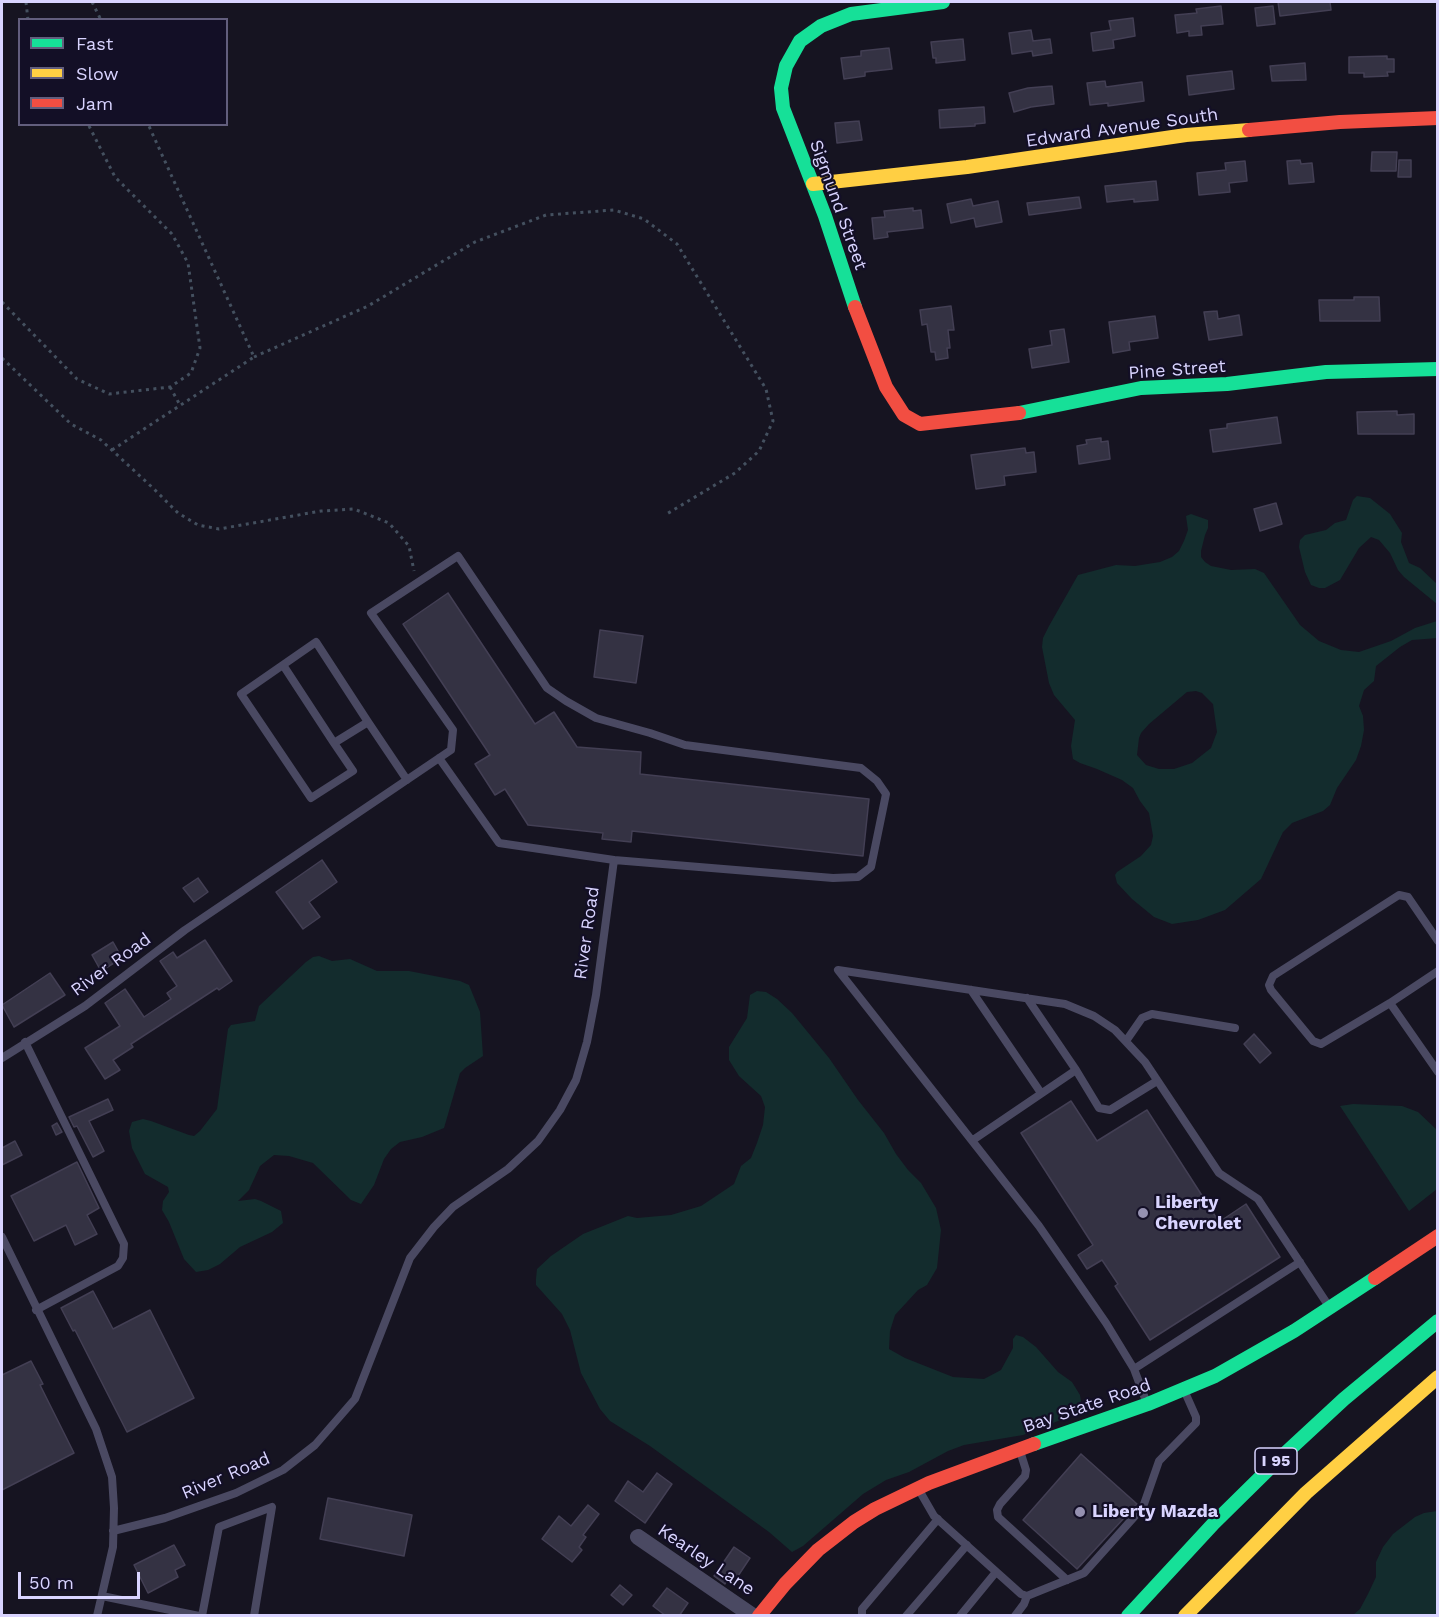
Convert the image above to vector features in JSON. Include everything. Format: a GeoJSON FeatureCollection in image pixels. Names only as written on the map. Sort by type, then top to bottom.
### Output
{"type":"FeatureCollection","features":[{"type":"Feature","properties":{"kind":"main road","name":"Sigmund Street"},"geometry":{"type":"LineString","coordinates":[[920,424],[904,415],[886,387],[813,184],[783,108],[781,88],[786,66],[800,40],[821,26],[851,14],[943,2]]}},
{"type":"Feature","properties":{"kind":"main road","name":"Edward Avenue South"},"geometry":{"type":"LineString","coordinates":[[813,184],[968,167],[1186,135],[1340,122],[1437,118]]}},
{"type":"Feature","properties":{"kind":"main road","name":"Pine Street"},"geometry":{"type":"LineString","coordinates":[[920,424],[1032,411],[1141,388],[1227,384],[1326,372],[1437,369]]}},
{"type":"Feature","properties":{"kind":"main road","name":"Bay State Road"},"geometry":{"type":"LineString","coordinates":[[759,1616],[802,1565],[831,1539],[874,1509],[918,1488],[1184,1390],[1239,1364],[1329,1308],[1437,1236]]}},
{"type":"Feature","properties":{"kind":"main road","name":"I 95"},"geometry":{"type":"LineString","coordinates":[[1128,1616],[1214,1523],[1276,1461],[1344,1399],[1437,1321]]}},
{"type":"Feature","properties":{"kind":"main road","name":"I 95"},"geometry":{"type":"LineString","coordinates":[[1185,1616],[1306,1493],[1437,1377]]}},
{"type":"Feature","properties":{"kind":"street","name":"Kearley Lane"},"geometry":{"type":"LineString","coordinates":[[638,1537],[753,1616]]}},
{"type":"Feature","properties":{"kind":"lane"},"geometry":{"type":"LineString","coordinates":[[458,556],[547,688],[596,718],[685,745],[861,768],[877,781],[886,794],[870,867],[858,877],[833,878],[614,860],[499,843],[439,758],[451,750],[453,730],[371,613],[458,556]]}},
{"type":"Feature","properties":{"kind":"lane"},"geometry":{"type":"LineString","coordinates":[[283,665],[353,771],[311,798],[241,693],[316,642],[407,780]]}},
{"type":"Feature","properties":{"kind":"lane"},"geometry":{"type":"LineString","coordinates":[[334,743],[368,722]]}},
{"type":"Feature","properties":{"kind":"lane","name":"River Road"},"geometry":{"type":"LineString","coordinates":[[2,1058],[85,1006],[185,930],[439,758]]}},
{"type":"Feature","properties":{"kind":"lane","name":"River Road"},"geometry":{"type":"LineString","coordinates":[[113,1531],[165,1518],[236,1493],[283,1470],[315,1445],[355,1399],[410,1258],[453,1207],[508,1169],[538,1141],[560,1110],[576,1080],[587,1042],[596,995],[614,860]]}},
{"type":"Feature","properties":{"kind":"lane"},"geometry":{"type":"LineString","coordinates":[[1437,941],[1408,897],[1399,895],[1273,976],[1269,983],[1271,990],[1313,1041],[1319,1044],[1326,1043],[1437,971]]}},
{"type":"Feature","properties":{"kind":"lane"},"geometry":{"type":"LineString","coordinates":[[1148,1404],[1134,1370],[1106,1323],[1039,1226],[838,970],[1065,1004],[1077,1008],[1114,1030],[1144,1062],[1218,1173],[1257,1197],[1329,1308]]}},
{"type":"Feature","properties":{"kind":"lane"},"geometry":{"type":"LineString","coordinates":[[971,990],[1041,1093]]}},
{"type":"Feature","properties":{"kind":"lane"},"geometry":{"type":"LineString","coordinates":[[1027,998],[1076,1070],[1095,1104],[1103,1110],[1112,1109],[1157,1082]]}},
{"type":"Feature","properties":{"kind":"lane"},"geometry":{"type":"LineString","coordinates":[[1390,1003],[1437,1072]]}},
{"type":"Feature","properties":{"kind":"lane"},"geometry":{"type":"LineString","coordinates":[[1126,1041],[1142,1018],[1149,1015],[1235,1028]]}},
{"type":"Feature","properties":{"kind":"lane"},"geometry":{"type":"LineString","coordinates":[[25,1042],[124,1244],[123,1258],[118,1266],[36,1310]]}},
{"type":"Feature","properties":{"kind":"lane"},"geometry":{"type":"LineString","coordinates":[[973,1140],[1076,1070]]}},
{"type":"Feature","properties":{"kind":"lane"},"geometry":{"type":"LineString","coordinates":[[2,1237],[96,1429],[111,1477],[114,1508],[113,1547],[97,1616]]}},
{"type":"Feature","properties":{"kind":"lane"},"geometry":{"type":"LineString","coordinates":[[1134,1370],[1300,1262]]}},
{"type":"Feature","properties":{"kind":"lane"},"geometry":{"type":"LineString","coordinates":[[918,1488],[938,1519],[1021,1594],[1027,1596],[1086,1571],[1143,1507],[1159,1461],[1196,1423],[1196,1417],[1184,1390]]}},
{"type":"Feature","properties":{"kind":"lane"},"geometry":{"type":"LineString","coordinates":[[1020,1449],[1026,1474],[1000,1504],[998,1517],[1067,1580]]}},
{"type":"Feature","properties":{"kind":"lane"},"geometry":{"type":"LineString","coordinates":[[102,1596],[201,1616],[219,1527],[272,1508],[254,1616]]}},
{"type":"Feature","properties":{"kind":"lane"},"geometry":{"type":"LineString","coordinates":[[862,1616],[862,1609],[938,1519]]}},
{"type":"Feature","properties":{"kind":"lane"},"geometry":{"type":"LineString","coordinates":[[906,1616],[967,1545]]}},
{"type":"Feature","properties":{"kind":"lane"},"geometry":{"type":"LineString","coordinates":[[960,1616],[996,1572]]}},
{"type":"Feature","properties":{"kind":"lane"},"geometry":{"type":"LineString","coordinates":[[1015,1616],[1027,1596]]}},
{"type":"Feature","properties":{"kind":"path"},"geometry":{"type":"LineString","coordinates":[[26,2],[28,18]]}},
{"type":"Feature","properties":{"kind":"path"},"geometry":{"type":"LineString","coordinates":[[92,2],[99,18]]}},
{"type":"Feature","properties":{"kind":"path"},"geometry":{"type":"LineString","coordinates":[[2,302],[77,379],[109,394],[170,387],[191,373],[200,348],[188,263],[172,234],[115,177],[89,126]]}},
{"type":"Feature","properties":{"kind":"path"},"geometry":{"type":"LineString","coordinates":[[149,126],[254,357]]}},
{"type":"Feature","properties":{"kind":"path"},"geometry":{"type":"LineString","coordinates":[[112,450],[254,357],[368,306],[475,242],[546,215],[614,210],[644,219],[677,244],[766,389],[773,421],[759,451],[735,473],[665,514]]}},
{"type":"Feature","properties":{"kind":"path"},"geometry":{"type":"LineString","coordinates":[[2,358],[71,424],[101,440],[178,513],[198,525],[219,529],[321,511],[354,509],[389,523],[410,546],[417,581]]}},
{"type":"Feature","properties":{"kind":"path"},"geometry":{"type":"LineString","coordinates":[[170,387],[180,405]]}},
{"type":"Feature","properties":{"kind":"green space"},"geometry":{"type":"Polygon","coordinates":[[[1357,496],[1370,498],[1390,514],[1402,533],[1401,542],[1409,563],[1420,568],[1437,584],[1437,604],[1404,577],[1390,553],[1379,540],[1371,537],[1359,548],[1340,580],[1325,588],[1311,585],[1305,572],[1299,547],[1300,540],[1305,535],[1326,530],[1335,523],[1346,520],[1353,500],[1357,496]]]}},
{"type":"Feature","properties":{"kind":"green space"},"geometry":{"type":"Polygon","coordinates":[[[1191,514],[1208,520],[1201,551],[1201,557],[1205,562],[1211,566],[1231,570],[1255,569],[1264,573],[1300,625],[1319,641],[1341,650],[1359,652],[1437,621],[1438,638],[1412,640],[1376,666],[1374,681],[1364,690],[1359,706],[1363,716],[1364,730],[1361,746],[1356,760],[1337,788],[1330,805],[1323,811],[1292,823],[1283,832],[1261,879],[1225,910],[1198,920],[1172,924],[1154,917],[1117,883],[1115,875],[1117,872],[1141,856],[1151,845],[1153,836],[1149,813],[1133,788],[1122,780],[1073,759],[1071,746],[1075,720],[1054,695],[1049,683],[1042,647],[1043,638],[1049,626],[1078,575],[1116,565],[1135,566],[1160,562],[1172,557],[1179,551],[1188,530],[1186,516],[1191,514]],[[1187,692],[1141,733],[1137,755],[1146,765],[1159,769],[1174,769],[1192,763],[1211,748],[1217,732],[1213,704],[1202,693],[1187,692]]]}},
{"type":"Feature","properties":{"kind":"green space"},"geometry":{"type":"Polygon","coordinates":[[[319,956],[332,961],[350,959],[377,971],[409,971],[460,981],[469,985],[480,1012],[483,1056],[460,1073],[444,1128],[422,1137],[400,1142],[391,1149],[384,1159],[374,1185],[361,1204],[351,1200],[313,1163],[289,1156],[274,1155],[260,1166],[249,1190],[238,1201],[255,1199],[261,1201],[281,1211],[283,1223],[272,1232],[240,1247],[220,1264],[208,1270],[196,1272],[184,1259],[162,1210],[163,1201],[169,1192],[168,1187],[145,1174],[132,1148],[129,1131],[132,1122],[143,1119],[194,1136],[200,1131],[217,1109],[228,1029],[231,1025],[255,1021],[259,1006],[306,962],[319,956]]]}},
{"type":"Feature","properties":{"kind":"green space"},"geometry":{"type":"Polygon","coordinates":[[[757,991],[766,992],[792,1013],[829,1058],[884,1133],[896,1154],[921,1183],[936,1208],[941,1230],[937,1268],[927,1285],[918,1290],[895,1315],[890,1331],[889,1349],[905,1358],[953,1377],[984,1379],[1001,1370],[1013,1348],[1013,1339],[1016,1335],[1023,1337],[1036,1347],[1058,1372],[1072,1382],[1080,1395],[1082,1408],[1073,1415],[1023,1435],[964,1445],[909,1472],[886,1480],[863,1494],[803,1546],[792,1552],[769,1532],[650,1446],[610,1421],[600,1409],[581,1373],[570,1330],[562,1314],[536,1285],[537,1269],[551,1256],[583,1234],[628,1216],[637,1218],[671,1215],[701,1206],[734,1184],[741,1166],[751,1158],[763,1125],[765,1107],[761,1096],[739,1076],[729,1060],[729,1047],[747,1018],[750,995],[757,991]]]}},
{"type":"Feature","properties":{"kind":"green space"},"geometry":{"type":"Polygon","coordinates":[[[1353,1104],[1402,1106],[1418,1112],[1437,1130],[1437,1189],[1409,1211],[1340,1106],[1353,1104]]]}},
{"type":"Feature","properties":{"kind":"green space"},"geometry":{"type":"Polygon","coordinates":[[[1437,1511],[1437,1615],[1353,1615],[1360,1609],[1368,1594],[1376,1577],[1376,1562],[1383,1547],[1393,1534],[1415,1517],[1437,1511]]]}},
{"type":"Feature","properties":{"kind":"building"},"geometry":{"type":"Polygon","coordinates":[[[1278,2],[1330,2],[1331,10],[1280,16],[1278,2]]]}},
{"type":"Feature","properties":{"kind":"building"},"geometry":{"type":"Polygon","coordinates":[[[1221,6],[1223,24],[1201,26],[1202,35],[1189,36],[1189,31],[1177,33],[1175,15],[1197,13],[1196,9],[1221,6]]]}},
{"type":"Feature","properties":{"kind":"building"},"geometry":{"type":"Polygon","coordinates":[[[1273,6],[1275,24],[1257,26],[1255,8],[1273,6]]]}},
{"type":"Feature","properties":{"kind":"building"},"geometry":{"type":"Polygon","coordinates":[[[1133,18],[1135,36],[1113,40],[1114,48],[1093,51],[1091,33],[1111,30],[1109,21],[1133,18]]]}},
{"type":"Feature","properties":{"kind":"building"},"geometry":{"type":"Polygon","coordinates":[[[1031,30],[1033,41],[1050,39],[1052,53],[1033,56],[1032,51],[1012,54],[1009,33],[1031,30]]]}},
{"type":"Feature","properties":{"kind":"building"},"geometry":{"type":"Polygon","coordinates":[[[963,39],[965,60],[936,63],[931,42],[963,39]]]}},
{"type":"Feature","properties":{"kind":"building"},"geometry":{"type":"Polygon","coordinates":[[[889,48],[892,69],[865,72],[865,76],[844,79],[841,58],[861,56],[861,51],[889,48]]]}},
{"type":"Feature","properties":{"kind":"building"},"geometry":{"type":"Polygon","coordinates":[[[1387,56],[1387,59],[1394,59],[1394,72],[1387,72],[1388,76],[1364,77],[1364,73],[1349,73],[1349,57],[1387,56]]]}},
{"type":"Feature","properties":{"kind":"building"},"geometry":{"type":"Polygon","coordinates":[[[1305,63],[1306,80],[1272,81],[1270,66],[1305,63]]]}},
{"type":"Feature","properties":{"kind":"building"},"geometry":{"type":"Polygon","coordinates":[[[1232,71],[1234,89],[1189,95],[1187,76],[1232,71]]]}},
{"type":"Feature","properties":{"kind":"building"},"geometry":{"type":"Polygon","coordinates":[[[1105,81],[1106,87],[1142,82],[1144,101],[1108,106],[1108,103],[1090,105],[1087,83],[1105,81]]]}},
{"type":"Feature","properties":{"kind":"building"},"geometry":{"type":"Polygon","coordinates":[[[1052,86],[1054,104],[1014,112],[1009,93],[1028,88],[1052,86]]]}},
{"type":"Feature","properties":{"kind":"building"},"geometry":{"type":"Polygon","coordinates":[[[984,107],[985,123],[975,124],[975,126],[940,128],[939,110],[984,107]]]}},
{"type":"Feature","properties":{"kind":"building"},"geometry":{"type":"Polygon","coordinates":[[[859,121],[862,140],[837,143],[835,123],[859,121]]]}},
{"type":"Feature","properties":{"kind":"building"},"geometry":{"type":"Polygon","coordinates":[[[1372,152],[1397,152],[1396,171],[1371,171],[1372,152]]]}},
{"type":"Feature","properties":{"kind":"building"},"geometry":{"type":"Polygon","coordinates":[[[1300,160],[1301,164],[1312,163],[1314,182],[1289,184],[1287,161],[1300,160]]]}},
{"type":"Feature","properties":{"kind":"building"},"geometry":{"type":"Polygon","coordinates":[[[1399,160],[1411,160],[1411,177],[1398,177],[1399,160]]]}},
{"type":"Feature","properties":{"kind":"building"},"geometry":{"type":"Polygon","coordinates":[[[1245,161],[1247,181],[1229,183],[1230,192],[1199,195],[1197,173],[1226,170],[1225,163],[1245,161]]]}},
{"type":"Feature","properties":{"kind":"building"},"geometry":{"type":"Polygon","coordinates":[[[1156,181],[1158,200],[1134,202],[1134,199],[1107,202],[1105,186],[1156,181]]]}},
{"type":"Feature","properties":{"kind":"building"},"geometry":{"type":"Polygon","coordinates":[[[1079,197],[1081,208],[1029,215],[1027,203],[1079,197]]]}},
{"type":"Feature","properties":{"kind":"building"},"geometry":{"type":"Polygon","coordinates":[[[971,199],[973,206],[998,201],[1002,222],[976,227],[974,218],[951,223],[947,204],[971,199]]]}},
{"type":"Feature","properties":{"kind":"building"},"geometry":{"type":"Polygon","coordinates":[[[913,208],[913,211],[921,210],[923,228],[887,232],[888,237],[874,239],[872,218],[885,217],[884,211],[913,208]]]}},
{"type":"Feature","properties":{"kind":"building"},"geometry":{"type":"Polygon","coordinates":[[[1354,297],[1379,297],[1380,321],[1320,321],[1319,300],[1354,300],[1354,297]]]}},
{"type":"Feature","properties":{"kind":"building"},"geometry":{"type":"Polygon","coordinates":[[[951,306],[954,330],[948,330],[950,348],[947,348],[948,358],[936,360],[935,352],[931,352],[927,324],[922,325],[920,310],[951,306]]]}},
{"type":"Feature","properties":{"kind":"building"},"geometry":{"type":"Polygon","coordinates":[[[1217,311],[1218,319],[1239,315],[1242,335],[1209,340],[1204,312],[1217,311]]]}},
{"type":"Feature","properties":{"kind":"building"},"geometry":{"type":"Polygon","coordinates":[[[1155,316],[1158,338],[1129,342],[1130,350],[1113,353],[1109,322],[1155,316]]]}},
{"type":"Feature","properties":{"kind":"building"},"geometry":{"type":"Polygon","coordinates":[[[1064,329],[1069,362],[1032,368],[1029,349],[1052,345],[1050,331],[1064,329]]]}},
{"type":"Feature","properties":{"kind":"building"},"geometry":{"type":"Polygon","coordinates":[[[1397,411],[1397,415],[1414,414],[1414,434],[1358,434],[1357,412],[1397,411]]]}},
{"type":"Feature","properties":{"kind":"building"},"geometry":{"type":"Polygon","coordinates":[[[1277,417],[1281,443],[1213,452],[1210,430],[1227,428],[1227,424],[1277,417]]]}},
{"type":"Feature","properties":{"kind":"building"},"geometry":{"type":"Polygon","coordinates":[[[1101,438],[1101,442],[1108,441],[1110,459],[1079,464],[1077,446],[1087,444],[1086,440],[1101,438]]]}},
{"type":"Feature","properties":{"kind":"building"},"geometry":{"type":"Polygon","coordinates":[[[1025,448],[1026,453],[1034,452],[1036,472],[1004,476],[1005,485],[976,489],[971,455],[1025,448]]]}},
{"type":"Feature","properties":{"kind":"building"},"geometry":{"type":"Polygon","coordinates":[[[1276,503],[1282,524],[1260,531],[1254,509],[1276,503]]]}},
{"type":"Feature","properties":{"kind":"building"},"geometry":{"type":"Polygon","coordinates":[[[448,593],[535,724],[554,712],[577,747],[641,752],[640,774],[869,799],[863,856],[632,831],[631,842],[602,839],[603,833],[528,825],[505,789],[495,795],[475,764],[490,755],[403,624],[448,593]]]}},
{"type":"Feature","properties":{"kind":"building"},"geometry":{"type":"Polygon","coordinates":[[[600,630],[643,636],[636,683],[594,677],[600,630]]]}},
{"type":"Feature","properties":{"kind":"building"},"geometry":{"type":"Polygon","coordinates":[[[322,860],[337,882],[309,902],[320,917],[303,929],[276,892],[322,860]]]}},
{"type":"Feature","properties":{"kind":"building"},"geometry":{"type":"Polygon","coordinates":[[[198,878],[208,892],[194,902],[183,888],[198,878]]]}},
{"type":"Feature","properties":{"kind":"building"},"geometry":{"type":"Polygon","coordinates":[[[205,940],[232,981],[219,990],[217,988],[131,1044],[133,1047],[113,1060],[120,1070],[105,1079],[85,1048],[120,1026],[105,1003],[125,989],[144,1017],[171,999],[167,993],[177,986],[160,961],[173,952],[177,958],[205,940]]]}},
{"type":"Feature","properties":{"kind":"building"},"geometry":{"type":"Polygon","coordinates":[[[113,942],[122,958],[101,971],[92,955],[113,942]]]}},
{"type":"Feature","properties":{"kind":"building"},"geometry":{"type":"Polygon","coordinates":[[[50,973],[65,995],[14,1027],[2,1005],[50,973]]]}},
{"type":"Feature","properties":{"kind":"building"},"geometry":{"type":"Polygon","coordinates":[[[1254,1034],[1271,1053],[1260,1063],[1244,1044],[1254,1034]]]}},
{"type":"Feature","properties":{"kind":"building"},"geometry":{"type":"Polygon","coordinates":[[[108,1099],[113,1110],[89,1121],[104,1151],[93,1157],[77,1126],[74,1127],[69,1117],[108,1099]]]}},
{"type":"Feature","properties":{"kind":"building","name":"Liberty Chevrolet"},"geometry":{"type":"Polygon","coordinates":[[[1071,1101],[1097,1141],[1147,1110],[1219,1222],[1246,1204],[1280,1257],[1150,1340],[1115,1286],[1118,1284],[1102,1260],[1087,1269],[1078,1255],[1093,1245],[1021,1133],[1071,1101]]]}},
{"type":"Feature","properties":{"kind":"building"},"geometry":{"type":"Polygon","coordinates":[[[57,1123],[62,1132],[56,1135],[52,1126],[57,1123]]]}},
{"type":"Feature","properties":{"kind":"building"},"geometry":{"type":"Polygon","coordinates":[[[15,1141],[22,1155],[2,1165],[2,1148],[15,1141]]]}},
{"type":"Feature","properties":{"kind":"building"},"geometry":{"type":"Polygon","coordinates":[[[77,1162],[99,1208],[87,1215],[97,1234],[75,1245],[66,1225],[34,1241],[11,1196],[77,1162]]]}},
{"type":"Feature","properties":{"kind":"building"},"geometry":{"type":"Polygon","coordinates":[[[93,1291],[113,1329],[150,1310],[194,1398],[127,1432],[75,1330],[73,1331],[61,1308],[93,1291]]]}},
{"type":"Feature","properties":{"kind":"building"},"geometry":{"type":"Polygon","coordinates":[[[31,1361],[43,1384],[40,1385],[74,1453],[2,1490],[2,1375],[31,1361]]]}},
{"type":"Feature","properties":{"kind":"building","name":"Liberty Mazda"},"geometry":{"type":"Polygon","coordinates":[[[1081,1454],[1137,1504],[1077,1569],[1023,1520],[1081,1454]]]}},
{"type":"Feature","properties":{"kind":"building"},"geometry":{"type":"Polygon","coordinates":[[[657,1473],[672,1484],[645,1523],[615,1501],[628,1481],[643,1492],[657,1473]]]}},
{"type":"Feature","properties":{"kind":"building"},"geometry":{"type":"Polygon","coordinates":[[[328,1498],[412,1515],[404,1556],[320,1539],[328,1498]]]}},
{"type":"Feature","properties":{"kind":"building"},"geometry":{"type":"Polygon","coordinates":[[[588,1505],[599,1514],[583,1535],[586,1537],[579,1547],[582,1550],[572,1562],[542,1539],[559,1516],[571,1526],[588,1505]]]}},
{"type":"Feature","properties":{"kind":"building"},"geometry":{"type":"Polygon","coordinates":[[[174,1545],[185,1565],[175,1570],[178,1577],[148,1593],[134,1565],[174,1545]]]}},
{"type":"Feature","properties":{"kind":"building"},"geometry":{"type":"Polygon","coordinates":[[[734,1547],[750,1558],[736,1579],[730,1575],[725,1584],[714,1576],[734,1547]]]}},
{"type":"Feature","properties":{"kind":"building"},"geometry":{"type":"Polygon","coordinates":[[[620,1585],[632,1595],[623,1605],[611,1595],[620,1585]]]}},
{"type":"Feature","properties":{"kind":"building"},"geometry":{"type":"Polygon","coordinates":[[[667,1588],[688,1603],[679,1616],[666,1616],[653,1606],[667,1588]]]}},
{"type":"Feature","properties":{"kind":"traffic: fast"},"geometry":{"type":"LineString","coordinates":[[855,307],[825,216],[783,108],[781,88],[786,66],[800,41],[821,26],[851,14],[943,2]]}},
{"type":"Feature","properties":{"kind":"traffic: fast"},"geometry":{"type":"LineString","coordinates":[[1019,413],[1141,388],[1227,384],[1326,372],[1438,369]]}},
{"type":"Feature","properties":{"kind":"traffic: fast"},"geometry":{"type":"LineString","coordinates":[[1034,1444],[1148,1404],[1215,1376],[1294,1331],[1375,1278]]}},
{"type":"Feature","properties":{"kind":"traffic: fast"},"geometry":{"type":"LineString","coordinates":[[1128,1616],[1214,1523],[1277,1461],[1344,1399],[1438,1321]]}},
{"type":"Feature","properties":{"kind":"traffic: slow"},"geometry":{"type":"LineString","coordinates":[[813,184],[967,167],[1186,135],[1249,130]]}},
{"type":"Feature","properties":{"kind":"traffic: slow"},"geometry":{"type":"LineString","coordinates":[[1185,1616],[1306,1493],[1438,1377]]}},
{"type":"Feature","properties":{"kind":"traffic: jam"},"geometry":{"type":"LineString","coordinates":[[1249,130],[1340,122],[1438,118]]}},
{"type":"Feature","properties":{"kind":"traffic: jam"},"geometry":{"type":"LineString","coordinates":[[855,307],[886,387],[904,415],[920,424],[1019,413]]}},
{"type":"Feature","properties":{"kind":"traffic: jam"},"geometry":{"type":"LineString","coordinates":[[1375,1278],[1438,1236]]}},
{"type":"Feature","properties":{"kind":"traffic: jam"},"geometry":{"type":"LineString","coordinates":[[759,1616],[785,1584],[818,1550],[854,1522],[875,1509],[929,1483],[1034,1444]]}},
{"type":"Feature","properties":{"kind":"place","name":"Liberty Chevrolet"},"geometry":{"type":"Point","coordinates":[1143,1213]}},
{"type":"Feature","properties":{"kind":"place","name":"Liberty Mazda"},"geometry":{"type":"Point","coordinates":[1080,1512]}}]}
